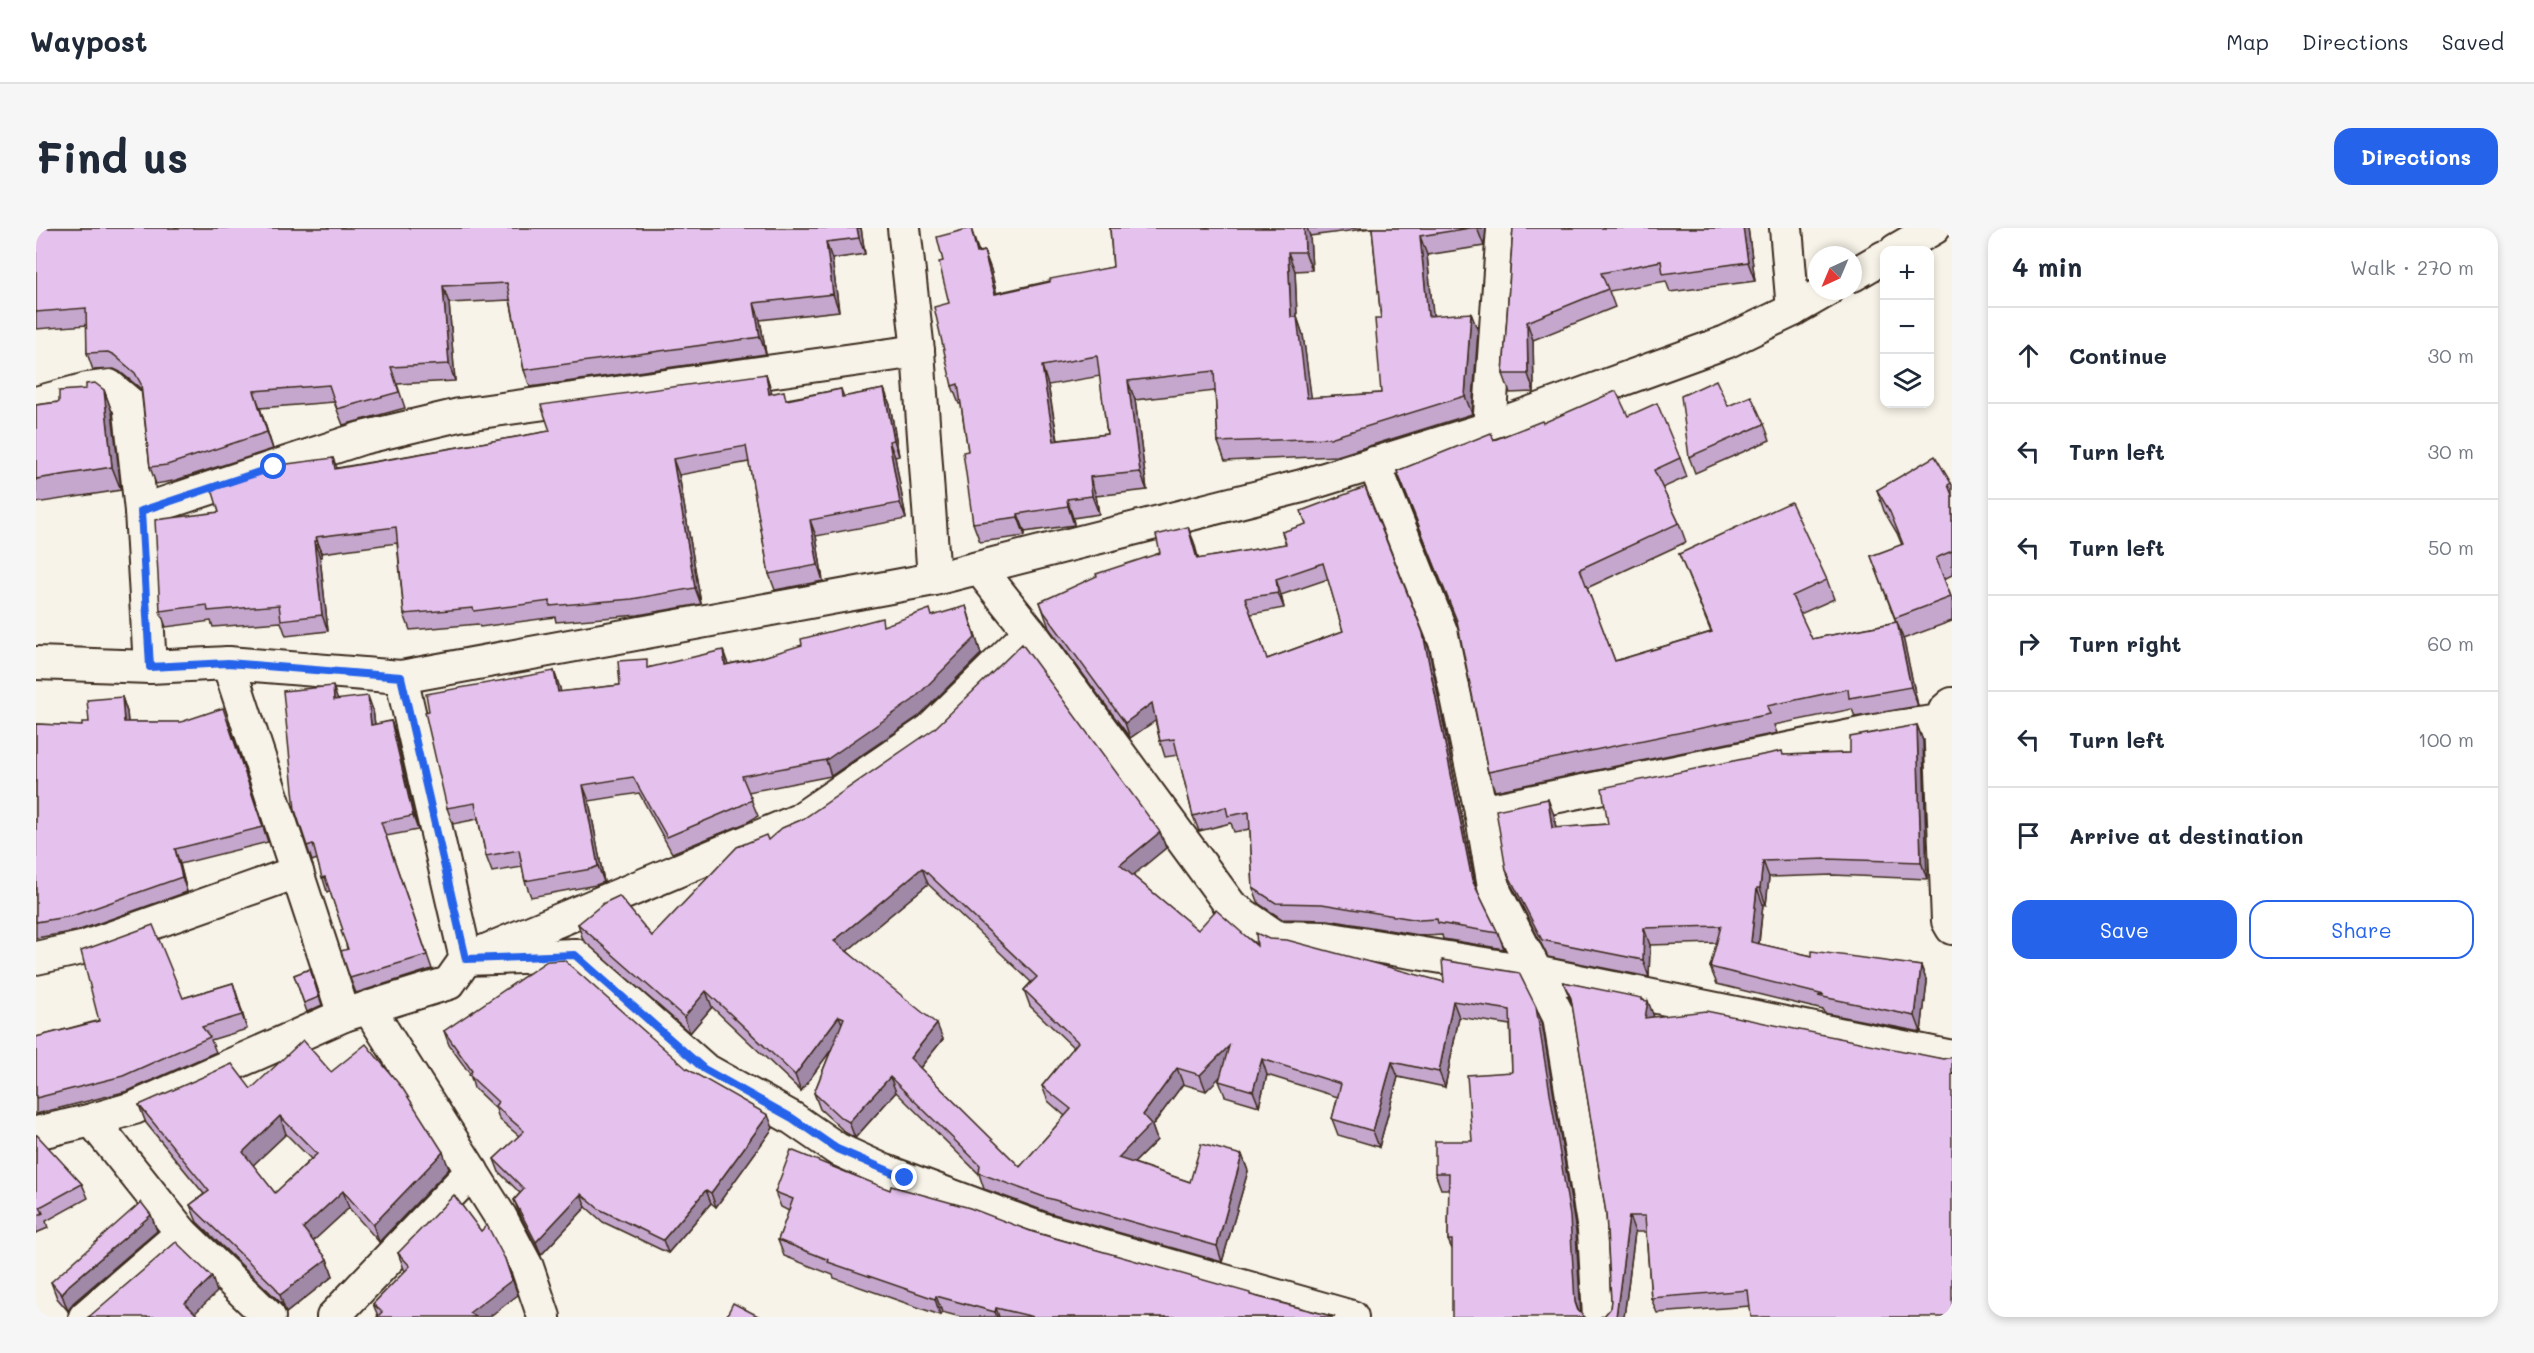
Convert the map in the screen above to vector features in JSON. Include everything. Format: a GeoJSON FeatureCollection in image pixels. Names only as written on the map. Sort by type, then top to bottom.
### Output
{"type":"FeatureCollection","features":[{"type":"Feature","properties":{"kind":"street"},"geometry":{"type":"LineString","coordinates":[[904,228],[918,351],[934,579]]}},
{"type":"Feature","properties":{"kind":"street"},"geometry":{"type":"LineString","coordinates":[[1489,428],[1503,228]]}},
{"type":"Feature","properties":{"kind":"street"},"geometry":{"type":"LineString","coordinates":[[1786,228],[1793,310]]}},
{"type":"Feature","properties":{"kind":"street"},"geometry":{"type":"LineString","coordinates":[[1903,246],[1934,228]]}},
{"type":"Feature","properties":{"kind":"street"},"geometry":{"type":"LineString","coordinates":[[1862,270],[1880,259]]}},
{"type":"Feature","properties":{"kind":"street"},"geometry":{"type":"LineString","coordinates":[[36,663],[150,667],[228,663],[401,677],[934,579],[1302,486],[1489,428],[1725,342],[1811,300]]}},
{"type":"Feature","properties":{"kind":"street"},"geometry":{"type":"LineString","coordinates":[[141,511],[362,438],[459,416],[918,351]]}},
{"type":"Feature","properties":{"kind":"street"},"geometry":{"type":"LineString","coordinates":[[36,403],[87,389],[109,386],[129,403],[141,511],[150,667]]}},
{"type":"Feature","properties":{"kind":"street"},"geometry":{"type":"LineString","coordinates":[[1374,463],[1446,644],[1482,812],[1495,892],[1559,1017],[1594,1230],[1599,1317]]}},
{"type":"Feature","properties":{"kind":"street"},"geometry":{"type":"LineString","coordinates":[[979,568],[1030,632],[1231,906],[1276,937],[1325,938],[1534,972],[1952,1057]]}},
{"type":"Feature","properties":{"kind":"street"},"geometry":{"type":"LineString","coordinates":[[36,1106],[48,1130],[134,1108],[356,1011],[449,983],[466,959],[799,820],[930,730],[1030,632]]}},
{"type":"Feature","properties":{"kind":"street"},"geometry":{"type":"LineString","coordinates":[[228,663],[297,872],[356,1011],[472,1171],[527,1267],[544,1317]]}},
{"type":"Feature","properties":{"kind":"street"},"geometry":{"type":"LineString","coordinates":[[401,677],[466,959]]}},
{"type":"Feature","properties":{"kind":"street"},"geometry":{"type":"LineString","coordinates":[[1482,812],[1895,727],[1946,712],[1948,921],[1952,928]]}},
{"type":"Feature","properties":{"kind":"street"},"geometry":{"type":"LineString","coordinates":[[36,958],[82,948],[297,872]]}},
{"type":"Feature","properties":{"kind":"street"},"geometry":{"type":"LineString","coordinates":[[466,959],[575,955],[704,1069],[792,1118],[837,1149],[885,1171],[1044,1230],[1352,1317]]}},
{"type":"Feature","properties":{"kind":"street"},"geometry":{"type":"LineString","coordinates":[[92,1120],[183,1233],[269,1317]]}},
{"type":"Feature","properties":{"kind":"street"},"geometry":{"type":"LineString","coordinates":[[333,1317],[472,1171]]}},
{"type":"Feature","properties":{"kind":"street"},"geometry":{"type":"LineString","coordinates":[[85,1317],[183,1233]]}},
{"type":"Feature","properties":{"kind":"building"},"geometry":{"type":"Polygon","coordinates":[[[36,228],[857,228],[859,238],[826,242],[833,294],[754,303],[760,337],[524,370],[507,283],[443,286],[449,364],[391,367],[399,392],[337,409],[329,385],[254,391],[267,432],[167,465],[150,467],[141,384],[135,373],[108,352],[87,353],[86,308],[36,312],[36,228]]]}},
{"type":"Feature","properties":{"kind":"building"},"geometry":{"type":"Polygon","coordinates":[[[971,228],[977,253],[984,251],[995,294],[1050,282],[1050,279],[1113,267],[1110,228],[1304,228],[1305,252],[1288,252],[1291,317],[1297,317],[1307,398],[1381,393],[1375,319],[1381,319],[1372,228],[1470,228],[1420,236],[1428,316],[1471,313],[1465,396],[1330,438],[1218,442],[1214,371],[1128,381],[1140,472],[1090,477],[1092,496],[1067,499],[1068,506],[1018,514],[1018,517],[973,523],[963,452],[968,451],[958,384],[952,386],[934,307],[949,303],[939,262],[943,261],[937,237],[971,228]],[[1097,356],[1042,366],[1054,441],[1107,434],[1097,356]]]}},
{"type":"Feature","properties":{"kind":"building"},"geometry":{"type":"Polygon","coordinates":[[[1513,228],[1743,228],[1748,262],[1663,274],[1661,261],[1601,273],[1608,289],[1527,322],[1528,374],[1503,374],[1513,228]]]}},
{"type":"Feature","properties":{"kind":"building"},"geometry":{"type":"Polygon","coordinates":[[[766,374],[769,394],[784,391],[786,400],[841,389],[842,397],[884,389],[894,440],[889,441],[900,503],[810,520],[818,565],[769,574],[746,446],[673,459],[695,588],[632,599],[550,606],[550,601],[474,611],[473,608],[404,614],[396,527],[316,537],[317,541],[314,541],[322,615],[281,620],[279,605],[208,611],[207,605],[160,611],[155,520],[219,512],[212,489],[287,464],[333,458],[335,469],[550,431],[541,405],[766,374]]]}},
{"type":"Feature","properties":{"kind":"building"},"geometry":{"type":"Polygon","coordinates":[[[1716,380],[1728,406],[1751,396],[1764,424],[1689,457],[1681,396],[1716,380]]]}},
{"type":"Feature","properties":{"kind":"building"},"geometry":{"type":"Polygon","coordinates":[[[95,383],[104,390],[112,467],[36,479],[36,405],[59,402],[59,391],[86,389],[86,384],[95,383]]]}},
{"type":"Feature","properties":{"kind":"building"},"geometry":{"type":"Polygon","coordinates":[[[1616,391],[1628,416],[1657,403],[1680,458],[1654,470],[1679,523],[1580,569],[1615,661],[1712,632],[1679,554],[1791,502],[1827,580],[1792,596],[1812,639],[1897,622],[1911,687],[1849,698],[1848,689],[1767,706],[1770,714],[1488,772],[1457,621],[1397,471],[1491,433],[1494,440],[1542,421],[1543,423],[1616,391]]]}},
{"type":"Feature","properties":{"kind":"building"},"geometry":{"type":"Polygon","coordinates":[[[1935,456],[1951,483],[1948,485],[1952,495],[1952,551],[1936,558],[1951,597],[1895,618],[1871,556],[1903,544],[1890,512],[1877,490],[1935,456]]]}},
{"type":"Feature","properties":{"kind":"building"},"geometry":{"type":"Polygon","coordinates":[[[1365,487],[1423,633],[1472,880],[1498,933],[1438,923],[1437,919],[1419,920],[1322,904],[1276,903],[1253,888],[1249,812],[1228,816],[1226,807],[1193,816],[1174,739],[1160,741],[1152,703],[1125,723],[1044,612],[1040,602],[1097,576],[1096,574],[1160,553],[1156,535],[1188,527],[1197,559],[1286,544],[1282,532],[1306,524],[1301,511],[1365,487]],[[1323,563],[1276,579],[1278,593],[1245,598],[1267,659],[1343,631],[1323,563]]]}},
{"type":"Feature","properties":{"kind":"building"},"geometry":{"type":"Polygon","coordinates":[[[966,606],[975,638],[913,700],[826,760],[742,776],[752,800],[740,806],[667,837],[633,777],[583,785],[598,866],[591,869],[525,881],[519,850],[486,856],[475,803],[447,808],[425,712],[429,711],[426,694],[554,671],[558,692],[620,685],[618,661],[647,659],[647,668],[723,650],[725,665],[763,657],[802,645],[801,639],[882,618],[883,626],[930,609],[932,616],[966,606]]]}},
{"type":"Feature","properties":{"kind":"building"},"geometry":{"type":"Polygon","coordinates":[[[1022,644],[1160,832],[1120,865],[1198,930],[1216,910],[1257,946],[1256,933],[1269,939],[1287,940],[1444,982],[1442,960],[1519,973],[1536,1007],[1570,1216],[1575,1302],[1578,1311],[1585,1317],[1452,1317],[1452,1240],[1448,1240],[1449,1173],[1435,1173],[1435,1141],[1472,1141],[1467,1075],[1512,1072],[1510,1010],[1453,1001],[1439,1072],[1392,1062],[1373,1131],[1332,1119],[1341,1084],[1262,1059],[1253,1091],[1219,1081],[1229,1046],[1200,1075],[1177,1068],[1143,1115],[1151,1124],[1118,1158],[1190,1182],[1201,1144],[1242,1155],[1217,1246],[1044,1197],[979,1173],[980,1165],[890,1077],[849,1122],[840,1117],[814,1093],[844,1018],[839,1016],[795,1075],[706,991],[684,1017],[578,924],[604,903],[619,896],[652,936],[737,847],[766,835],[768,840],[782,828],[803,819],[934,729],[1022,644]],[[922,868],[834,941],[937,1024],[910,1058],[1020,1167],[1071,1109],[1042,1086],[1078,1042],[1024,990],[1037,977],[922,868]]]}},
{"type":"Feature","properties":{"kind":"building"},"geometry":{"type":"Polygon","coordinates":[[[333,686],[334,700],[368,696],[371,725],[391,721],[413,816],[381,822],[427,955],[350,978],[341,951],[348,949],[341,931],[343,930],[325,877],[322,878],[313,844],[307,846],[295,810],[283,691],[333,686]]]}},
{"type":"Feature","properties":{"kind":"building"},"geometry":{"type":"Polygon","coordinates":[[[122,697],[124,722],[181,722],[223,708],[263,827],[175,849],[182,877],[72,916],[36,922],[36,724],[82,726],[82,722],[89,722],[87,700],[122,697]]]}},
{"type":"Feature","properties":{"kind":"building"},"geometry":{"type":"Polygon","coordinates":[[[1917,725],[1921,862],[1827,859],[1763,861],[1760,888],[1757,888],[1751,942],[1812,956],[1812,951],[1921,966],[1915,1016],[1818,996],[1824,995],[1710,967],[1721,926],[1644,928],[1643,960],[1542,940],[1506,870],[1496,810],[1548,799],[1552,828],[1608,824],[1602,788],[1782,751],[1783,755],[1850,753],[1850,737],[1917,725]]]}},
{"type":"Feature","properties":{"kind":"building"},"geometry":{"type":"Polygon","coordinates":[[[153,925],[183,998],[233,983],[242,1015],[202,1027],[210,1037],[123,1076],[36,1098],[36,1037],[99,1021],[81,951],[153,925]]]}},
{"type":"Feature","properties":{"kind":"building"},"geometry":{"type":"Polygon","coordinates":[[[564,960],[687,1069],[768,1115],[711,1193],[706,1190],[663,1240],[599,1209],[581,1194],[536,1242],[514,1200],[524,1189],[494,1159],[524,1131],[495,1106],[498,1102],[469,1075],[472,1071],[444,1031],[547,961],[564,960]]]}},
{"type":"Feature","properties":{"kind":"building"},"geometry":{"type":"Polygon","coordinates":[[[310,969],[319,997],[304,1003],[294,975],[310,969]]]}},
{"type":"Feature","properties":{"kind":"building"},"geometry":{"type":"Polygon","coordinates":[[[1563,982],[1642,998],[1648,1001],[1645,1018],[1706,1011],[1943,1059],[1952,1057],[1952,1317],[1751,1317],[1748,1290],[1651,1298],[1645,1216],[1629,1216],[1616,1317],[1600,1317],[1610,1309],[1611,1300],[1606,1213],[1571,998],[1563,982]]]}},
{"type":"Feature","properties":{"kind":"building"},"geometry":{"type":"Polygon","coordinates":[[[303,1040],[331,1072],[366,1044],[403,1089],[443,1152],[373,1225],[343,1191],[303,1228],[327,1259],[280,1295],[275,1287],[190,1205],[209,1191],[139,1105],[232,1064],[251,1089],[303,1040]],[[280,1116],[243,1152],[275,1193],[317,1154],[280,1116]]]}},
{"type":"Feature","properties":{"kind":"building"},"geometry":{"type":"Polygon","coordinates":[[[36,1135],[82,1184],[40,1207],[43,1213],[36,1216],[36,1135]]]}},
{"type":"Feature","properties":{"kind":"building"},"geometry":{"type":"Polygon","coordinates":[[[791,1150],[890,1190],[891,1186],[970,1208],[1033,1232],[1250,1293],[1250,1295],[1335,1317],[1034,1317],[996,1308],[995,1312],[936,1296],[935,1299],[828,1262],[829,1260],[778,1240],[793,1199],[775,1192],[791,1150]]]}},
{"type":"Feature","properties":{"kind":"building"},"geometry":{"type":"Polygon","coordinates":[[[454,1195],[481,1231],[487,1225],[505,1259],[512,1280],[469,1313],[477,1317],[377,1317],[382,1312],[373,1304],[410,1266],[398,1253],[454,1195]]]}},
{"type":"Feature","properties":{"kind":"building"},"geometry":{"type":"Polygon","coordinates":[[[141,1202],[151,1215],[67,1287],[62,1295],[51,1282],[141,1202]]]}},
{"type":"Feature","properties":{"kind":"building"},"geometry":{"type":"Polygon","coordinates":[[[176,1242],[212,1277],[185,1303],[199,1317],[88,1317],[91,1315],[176,1242]]]}},
{"type":"Feature","properties":{"kind":"building"},"geometry":{"type":"Polygon","coordinates":[[[733,1303],[760,1317],[726,1317],[733,1303]]]}},
{"type":"Feature","properties":{"kind":"route"},"geometry":{"type":"LineString","coordinates":[[274,467],[141,511],[150,667],[228,663],[401,677],[466,959],[575,955],[704,1069],[792,1118],[837,1149],[905,1178]]}}]}
